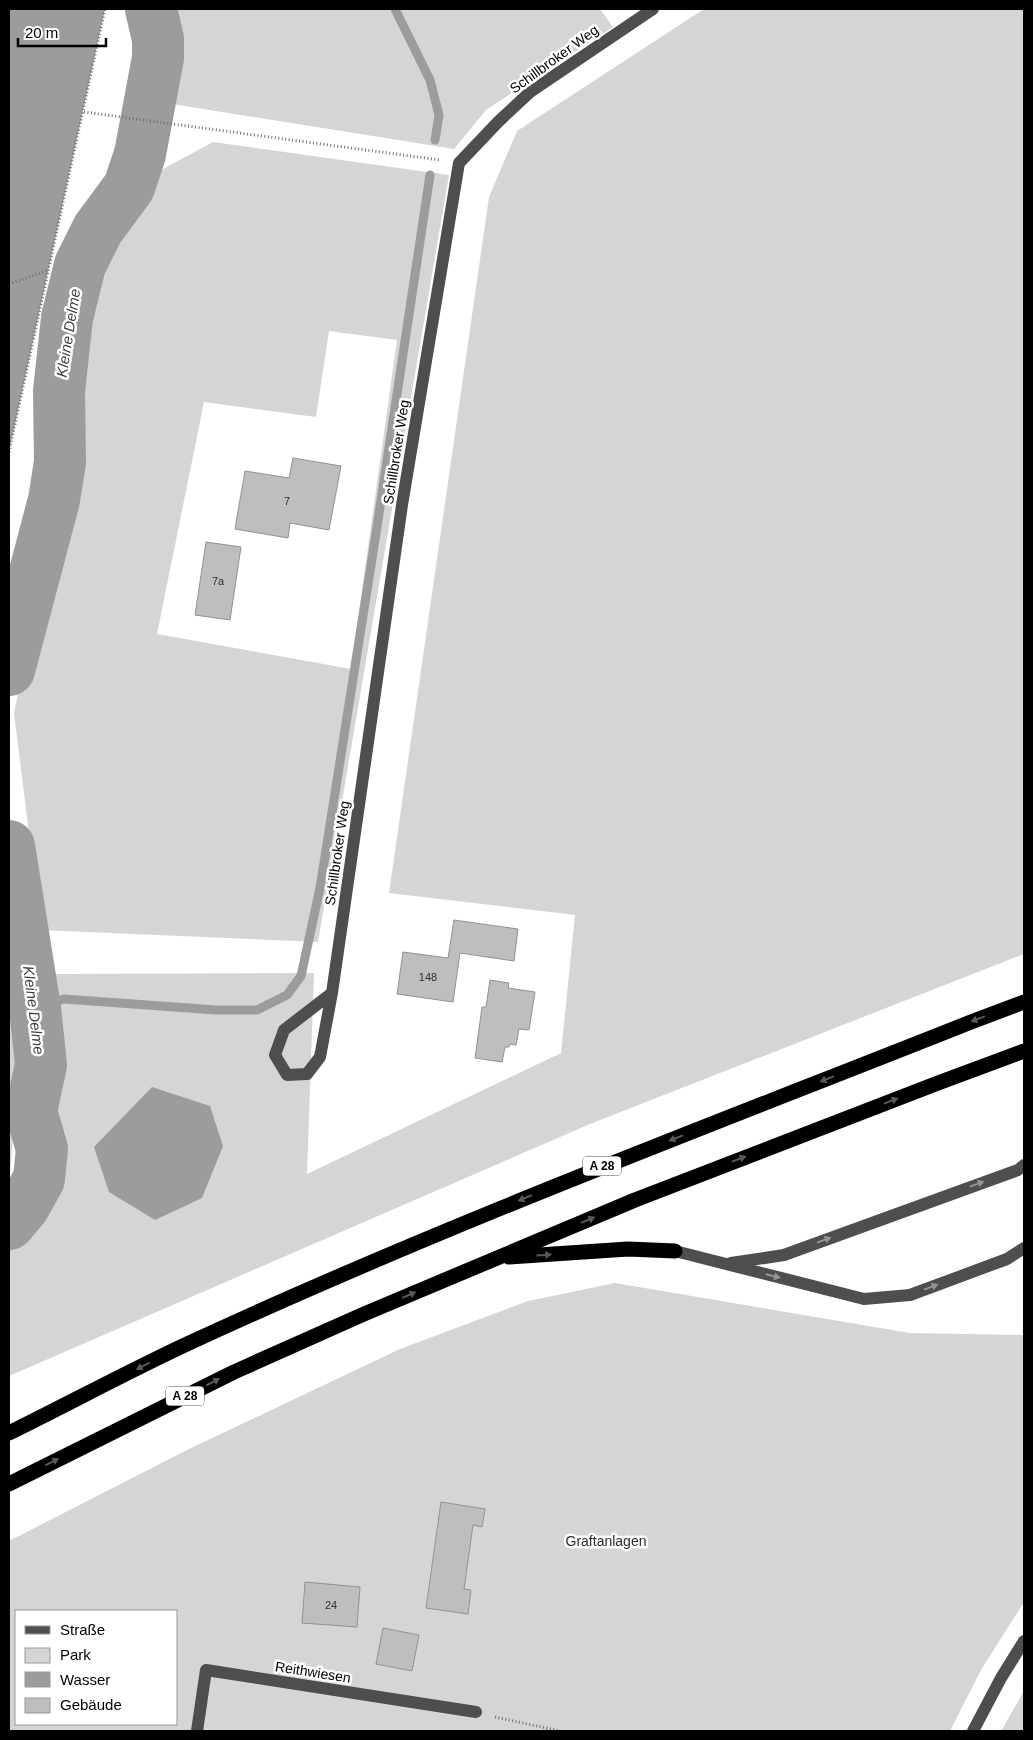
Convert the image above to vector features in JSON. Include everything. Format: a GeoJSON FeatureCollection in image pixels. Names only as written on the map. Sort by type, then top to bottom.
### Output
{"type":"FeatureCollection","features":[{"type":"Feature","properties":{"kind":"highway","name":"A 28"},"geometry":{"type":"LineString","coordinates":[[9,1434],[186,1344],[376,1260],[589,1171],[1024,1002]]}},
{"type":"Feature","properties":{"kind":"highway","name":"A 28"},"geometry":{"type":"LineString","coordinates":[[9,1484],[234,1372],[495,1258],[644,1196],[938,1082],[1024,1051]]}},
{"type":"Feature","properties":{"kind":"highway"},"geometry":{"type":"LineString","coordinates":[[495,1258],[628,1248],[675,1251]]}},
{"type":"Feature","properties":{"kind":"street","name":"Schillbroker Weg"},"geometry":{"type":"LineString","coordinates":[[332,993],[284,1030],[275,1054],[287,1075],[307,1074],[320,1057],[332,993],[402,505],[459,163],[530,92],[653,9]]}},
{"type":"Feature","properties":{"kind":"street"},"geometry":{"type":"LineString","coordinates":[[726,1264],[784,1255],[1018,1170],[1024,1165]]}},
{"type":"Feature","properties":{"kind":"street"},"geometry":{"type":"LineString","coordinates":[[675,1251],[864,1299],[910,1295],[1007,1259],[1024,1248]]}},
{"type":"Feature","properties":{"kind":"street"},"geometry":{"type":"LineString","coordinates":[[972,1731],[1024,1641]]}},
{"type":"Feature","properties":{"kind":"street","name":"Reithwiesen"},"geometry":{"type":"LineString","coordinates":[[197,1731],[206,1670],[476,1712]]}},
{"type":"Feature","properties":{"kind":"path"},"geometry":{"type":"LineString","coordinates":[[9,452],[105,9]]}},
{"type":"Feature","properties":{"kind":"path"},"geometry":{"type":"LineString","coordinates":[[84,112],[459,163]]}},
{"type":"Feature","properties":{"kind":"path"},"geometry":{"type":"LineString","coordinates":[[9,284],[48,270]]}},
{"type":"Feature","properties":{"kind":"path"},"geometry":{"type":"LineString","coordinates":[[476,1712],[560,1731]]}},
{"type":"Feature","properties":{"kind":"green space"},"geometry":{"type":"Polygon","coordinates":[[[162,9],[600,9],[613,27],[486,110],[454,149],[166,103],[162,9]]]}},
{"type":"Feature","properties":{"kind":"green space"},"geometry":{"type":"Polygon","coordinates":[[[704,9],[1024,9],[1024,954],[590,1124],[9,1376],[9,1245],[54,1161],[52,974],[314,973],[307,1174],[561,1053],[575,915],[389,893],[489,197],[517,131],[704,9]]]}},
{"type":"Feature","properties":{"kind":"green space"},"geometry":{"type":"Polygon","coordinates":[[[213,142],[449,175],[318,942],[41,930],[14,713],[64,474],[77,311],[141,181],[213,142]],[[329,331],[316,417],[204,402],[157,634],[351,669],[397,340],[329,331]]]}},
{"type":"Feature","properties":{"kind":"green space"},"geometry":{"type":"Polygon","coordinates":[[[9,925],[26,1028],[17,1088],[9,1187],[9,925]]]}},
{"type":"Feature","properties":{"kind":"green space","name":"Graftanlagen"},"geometry":{"type":"Polygon","coordinates":[[[615,1283],[910,1333],[1024,1335],[1024,1602],[981,1670],[950,1731],[9,1731],[9,1541],[189,1449],[400,1349],[528,1301],[615,1283]]]}},
{"type":"Feature","properties":{"kind":"green space"},"geometry":{"type":"Polygon","coordinates":[[[1024,1691],[1024,1731],[1001,1731],[1024,1691]]]}},
{"type":"Feature","properties":{"kind":"water"},"geometry":{"type":"Polygon","coordinates":[[[9,9],[105,9],[9,452],[9,9]]]}},
{"type":"Feature","properties":{"kind":"water"},"geometry":{"type":"Polygon","coordinates":[[[152,1087],[210,1106],[223,1146],[202,1198],[155,1220],[109,1192],[94,1147],[152,1087]]]}},
{"type":"Feature","properties":{"kind":"building"},"geometry":{"type":"Polygon","coordinates":[[[293,458],[341,466],[329,530],[290,523],[288,538],[235,529],[245,471],[289,478],[293,458]]]}},
{"type":"Feature","properties":{"kind":"building"},"geometry":{"type":"Polygon","coordinates":[[[206,542],[241,547],[230,620],[195,615],[206,542]]]}},
{"type":"Feature","properties":{"kind":"building"},"geometry":{"type":"Polygon","coordinates":[[[454,920],[518,929],[514,961],[460,953],[453,1002],[397,994],[403,952],[448,958],[454,920]]]}},
{"type":"Feature","properties":{"kind":"building"},"geometry":{"type":"Polygon","coordinates":[[[490,980],[509,983],[508,988],[535,992],[529,1030],[519,1029],[516,1045],[510,1044],[509,1047],[505,1047],[502,1062],[475,1058],[482,1007],[486,1007],[490,980]]]}},
{"type":"Feature","properties":{"kind":"building"},"geometry":{"type":"Polygon","coordinates":[[[441,1502],[485,1509],[482,1527],[473,1525],[464,1589],[471,1590],[468,1614],[426,1608],[441,1502]]]}},
{"type":"Feature","properties":{"kind":"building"},"geometry":{"type":"Polygon","coordinates":[[[305,1582],[360,1587],[357,1627],[302,1623],[305,1582]]]}},
{"type":"Feature","properties":{"kind":"building"},"geometry":{"type":"Polygon","coordinates":[[[383,1628],[419,1635],[412,1671],[376,1664],[383,1628]]]}},
{"type":"Feature","properties":{"kind":"waterway","name":"Kleine Delme"},"geometry":{"type":"LineString","coordinates":[[9,670],[54,500],[60,462],[59,391],[67,318],[80,265],[98,229],[129,187],[140,154],[158,58],[158,39],[151,9]]}},
{"type":"Feature","properties":{"kind":"waterway"},"geometry":{"type":"LineString","coordinates":[[395,9],[430,80],[439,115],[435,140]]}},
{"type":"Feature","properties":{"kind":"waterway"},"geometry":{"type":"LineString","coordinates":[[35,1008],[64,999],[216,1010],[257,1010],[287,995],[301,976],[320,888],[430,175]]}},
{"type":"Feature","properties":{"kind":"waterway","name":"Kleine Delme"},"geometry":{"type":"LineString","coordinates":[[9,846],[35,1008],[41,1065],[31,1111],[42,1149],[39,1179],[24,1206],[9,1224]]}}]}
